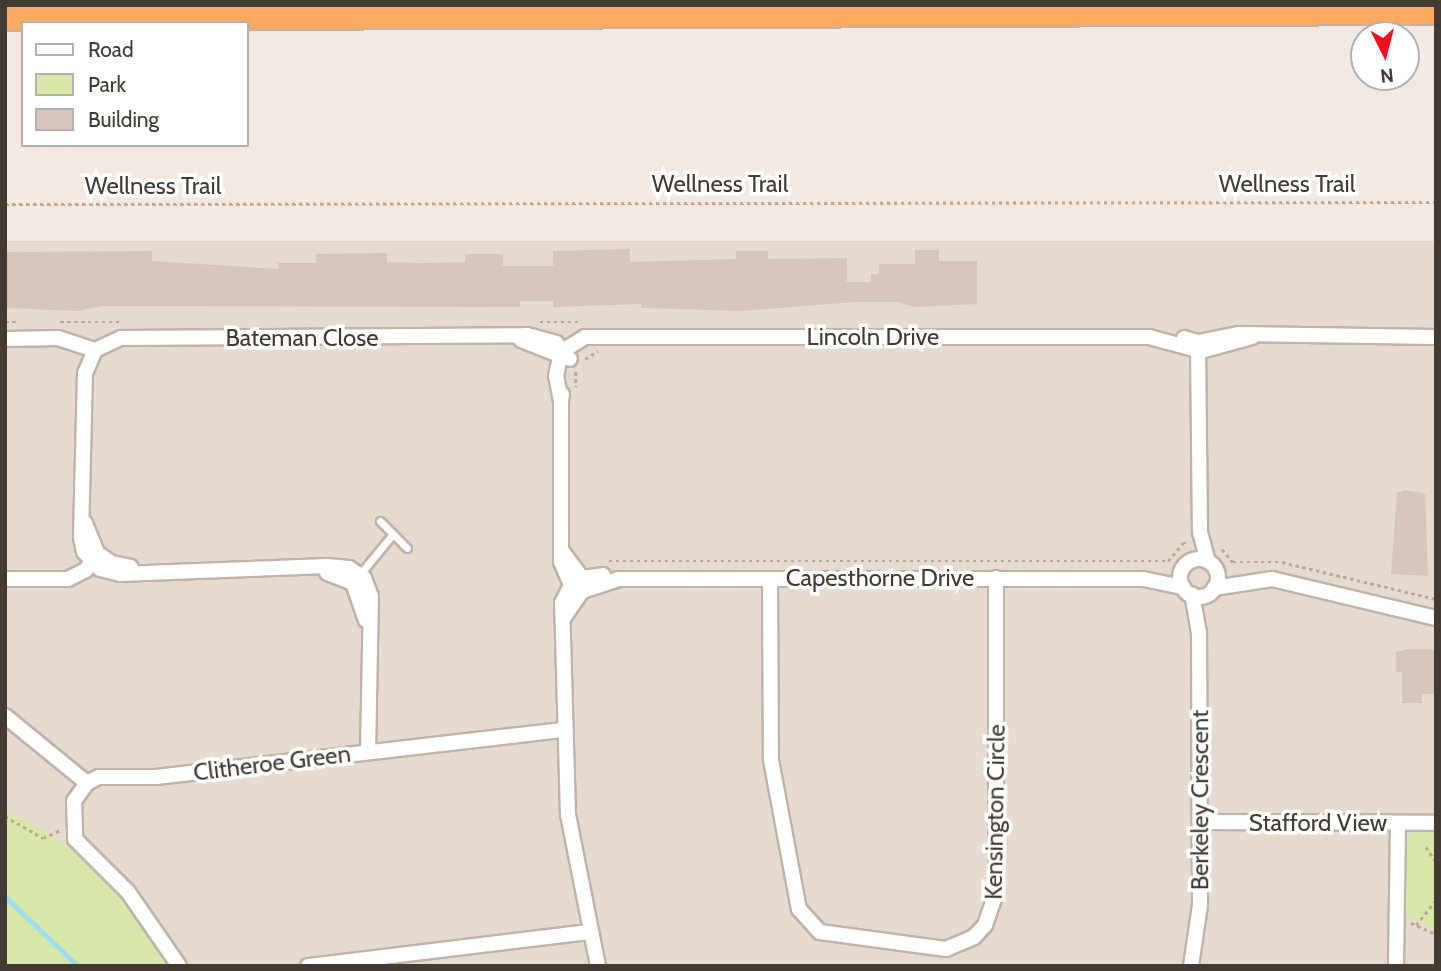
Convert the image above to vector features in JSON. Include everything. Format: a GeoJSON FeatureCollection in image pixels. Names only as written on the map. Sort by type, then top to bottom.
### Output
{"type":"FeatureCollection","features":[{"type":"Feature","properties":{"kind":"highway"},"geometry":{"type":"LineString","coordinates":[[5,18],[1436,12]]}},
{"type":"Feature","properties":{"kind":"street","name":"Lincoln Drive"},"geometry":{"type":"LineString","coordinates":[[598,338],[1149,337],[1167,334],[1199,348]]}},
{"type":"Feature","properties":{"kind":"street"},"geometry":{"type":"LineString","coordinates":[[1199,591],[1211,564],[1199,539],[1199,348],[1226,334],[1252,337],[1436,337]]}},
{"type":"Feature","properties":{"kind":"street"},"geometry":{"type":"LineString","coordinates":[[5,339],[58,338],[95,351],[88,362],[85,383],[84,522],[92,558]]}},
{"type":"Feature","properties":{"kind":"street","name":"Bateman Close"},"geometry":{"type":"LineString","coordinates":[[95,351],[121,338],[513,338],[564,354]]}},
{"type":"Feature","properties":{"kind":"street"},"geometry":{"type":"LineString","coordinates":[[598,338],[564,354],[561,401],[561,550],[578,584],[564,617],[563,730],[573,855],[598,966]]}},
{"type":"Feature","properties":{"kind":"street"},"geometry":{"type":"LineString","coordinates":[[1199,539],[1185,566],[1199,591]]}},
{"type":"Feature","properties":{"kind":"street"},"geometry":{"type":"LineString","coordinates":[[5,579],[49,578],[92,558],[144,570],[308,569],[356,579],[368,628],[369,751]]}},
{"type":"Feature","properties":{"kind":"street","name":"Capesthorne Drive"},"geometry":{"type":"LineString","coordinates":[[1143,579],[1185,566],[1211,564],[1256,579]]}},
{"type":"Feature","properties":{"kind":"street","name":"Kensington Circle"},"geometry":{"type":"LineString","coordinates":[[770,579],[771,760],[799,909],[820,932],[946,949],[980,931],[993,912],[996,893],[996,578]]}},
{"type":"Feature","properties":{"kind":"street","name":"Capesthorne Drive"},"geometry":{"type":"LineString","coordinates":[[578,584],[618,579],[1143,579],[1199,591],[1256,579],[1283,580],[1436,618]]}},
{"type":"Feature","properties":{"kind":"street","name":"Berkeley Crescent"},"geometry":{"type":"LineString","coordinates":[[1191,966],[1199,931],[1199,591]]}},
{"type":"Feature","properties":{"kind":"street"},"geometry":{"type":"LineString","coordinates":[[5,716],[87,783],[74,801],[71,828],[81,847],[128,892],[179,966]]}},
{"type":"Feature","properties":{"kind":"street","name":"Clitheroe Green"},"geometry":{"type":"LineString","coordinates":[[87,783],[99,777],[156,778],[563,730]]}},
{"type":"Feature","properties":{"kind":"street","name":"Stafford View"},"geometry":{"type":"LineString","coordinates":[[1200,822],[1436,823]]}},
{"type":"Feature","properties":{"kind":"street"},"geometry":{"type":"LineString","coordinates":[[1396,966],[1399,917],[1398,823]]}},
{"type":"Feature","properties":{"kind":"street"},"geometry":{"type":"LineString","coordinates":[[308,966],[590,932]]}},
{"type":"Feature","properties":{"kind":"lane"},"geometry":{"type":"LineString","coordinates":[[380,521],[407,548]]}},
{"type":"Feature","properties":{"kind":"lane"},"geometry":{"type":"LineString","coordinates":[[356,579],[393,534]]}},
{"type":"Feature","properties":{"kind":"path","name":"Wellness Trail"},"geometry":{"type":"LineString","coordinates":[[5,204],[1436,202]]}},
{"type":"Feature","properties":{"kind":"path"},"geometry":{"type":"LineString","coordinates":[[576,395],[576,367],[590,354],[598,354],[598,338]]}},
{"type":"Feature","properties":{"kind":"path"},"geometry":{"type":"LineString","coordinates":[[603,561],[1168,561],[1183,544],[1199,539],[1216,543],[1233,562],[1282,562],[1436,599]]}},
{"type":"Feature","properties":{"kind":"path"},"geometry":{"type":"LineString","coordinates":[[5,816],[43,838],[71,828]]}},
{"type":"Feature","properties":{"kind":"path"},"geometry":{"type":"LineString","coordinates":[[1426,848],[1436,862]]}},
{"type":"Feature","properties":{"kind":"path"},"geometry":{"type":"LineString","coordinates":[[1416,925],[1436,900]]}},
{"type":"Feature","properties":{"kind":"path"},"geometry":{"type":"LineString","coordinates":[[1399,917],[1436,934]]}},
{"type":"Feature","properties":{"kind":"shaded area"},"geometry":{"type":"Polygon","coordinates":[[[5,241],[1436,241],[1436,966],[5,966],[5,241]]]}},
{"type":"Feature","properties":{"kind":"green space"},"geometry":{"type":"Polygon","coordinates":[[[5,810],[48,832],[94,868],[135,913],[167,966],[5,966],[5,810]]]}},
{"type":"Feature","properties":{"kind":"green space"},"geometry":{"type":"Polygon","coordinates":[[[1436,827],[1436,930],[1405,915],[1408,837],[1416,830],[1436,827]]]}},
{"type":"Feature","properties":{"kind":"building"},"geometry":{"type":"Polygon","coordinates":[[[630,249],[630,262],[736,259],[736,251],[768,251],[768,259],[847,258],[847,282],[871,282],[871,274],[879,274],[879,264],[915,264],[915,250],[939,250],[939,261],[977,261],[977,304],[915,307],[898,302],[856,302],[741,311],[641,308],[641,304],[553,307],[553,301],[520,301],[520,307],[103,306],[77,311],[6,308],[5,303],[5,252],[152,251],[152,261],[278,269],[278,263],[316,263],[316,254],[387,253],[387,262],[423,263],[465,262],[465,254],[503,254],[503,266],[553,266],[553,251],[630,249]]]}},
{"type":"Feature","properties":{"kind":"building"},"geometry":{"type":"Polygon","coordinates":[[[1405,490],[1425,494],[1428,576],[1391,574],[1397,493],[1405,490]]]}},
{"type":"Feature","properties":{"kind":"building"},"geometry":{"type":"Polygon","coordinates":[[[1436,649],[1436,694],[1422,694],[1422,703],[1402,703],[1402,672],[1396,672],[1396,652],[1436,649]]]}},
{"type":"Feature","properties":{"kind":"waterway"},"geometry":{"type":"LineString","coordinates":[[5,896],[78,966]]}}]}
